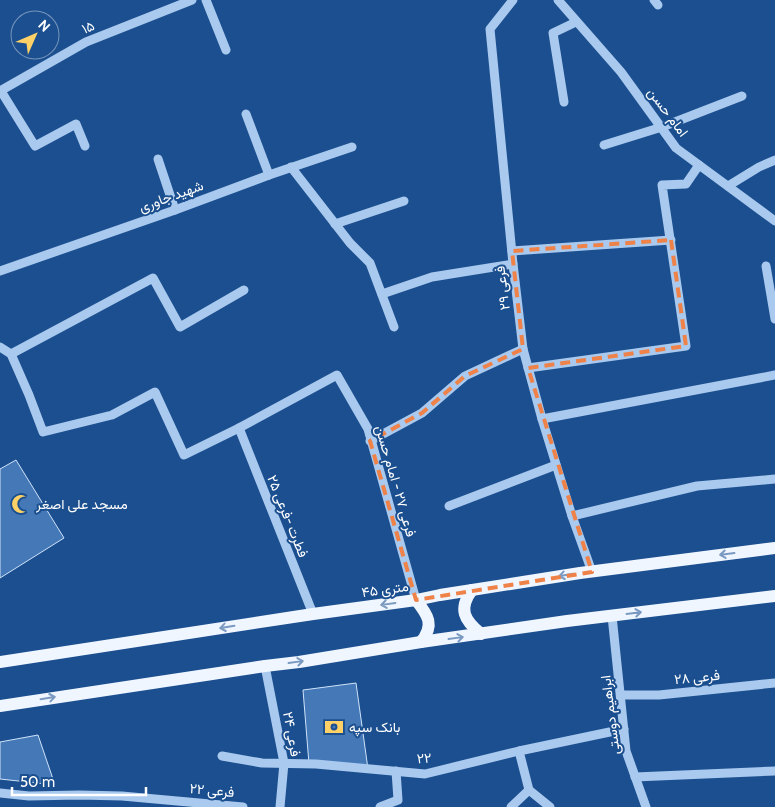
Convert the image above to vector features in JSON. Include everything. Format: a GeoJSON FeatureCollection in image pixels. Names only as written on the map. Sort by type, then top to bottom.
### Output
{"type":"FeatureCollection","features":[{"type":"Feature","properties":{"kind":"main road","name":"۴۵ متری"},"geometry":{"type":"LineString","coordinates":[[0,662],[592,572],[775,548]]}},
{"type":"Feature","properties":{"kind":"main road"},"geometry":{"type":"LineString","coordinates":[[472,590],[464,604],[465,616],[471,626],[481,634]]}},
{"type":"Feature","properties":{"kind":"main road"},"geometry":{"type":"LineString","coordinates":[[0,706],[567,621],[775,596]]}},
{"type":"Feature","properties":{"kind":"main road"},"geometry":{"type":"LineString","coordinates":[[416,600],[425,611],[429,621],[427,634],[421,642]]}},
{"type":"Feature","properties":{"kind":"street","name":"۱۵"},"geometry":{"type":"LineString","coordinates":[[0,91],[86,42],[192,0]]}},
{"type":"Feature","properties":{"kind":"street"},"geometry":{"type":"LineString","coordinates":[[206,0],[226,50]]}},
{"type":"Feature","properties":{"kind":"street","name":"فرعی ۲۹"},"geometry":{"type":"LineString","coordinates":[[513,0],[490,29],[524,349],[556,465],[592,572]]}},
{"type":"Feature","properties":{"kind":"street","name":"امام حسن"},"geometry":{"type":"LineString","coordinates":[[558,0],[621,72],[676,148],[775,221]]}},
{"type":"Feature","properties":{"kind":"street"},"geometry":{"type":"LineString","coordinates":[[564,102],[553,33],[576,22]]}},
{"type":"Feature","properties":{"kind":"street"},"geometry":{"type":"LineString","coordinates":[[0,91],[35,146],[76,124],[84,146]]}},
{"type":"Feature","properties":{"kind":"street"},"geometry":{"type":"LineString","coordinates":[[604,145],[662,127],[742,96]]}},
{"type":"Feature","properties":{"kind":"street"},"geometry":{"type":"LineString","coordinates":[[246,114],[269,175]]}},
{"type":"Feature","properties":{"kind":"street","name":"شهید جاوری"},"geometry":{"type":"LineString","coordinates":[[0,271],[352,147]]}},
{"type":"Feature","properties":{"kind":"street"},"geometry":{"type":"LineString","coordinates":[[158,159],[175,210]]}},
{"type":"Feature","properties":{"kind":"street"},"geometry":{"type":"LineString","coordinates":[[728,186],[759,167],[775,160]]}},
{"type":"Feature","properties":{"kind":"street"},"geometry":{"type":"LineString","coordinates":[[528,368],[686,346],[662,185],[686,184],[699,165]]}},
{"type":"Feature","properties":{"kind":"street"},"geometry":{"type":"LineString","coordinates":[[291,167],[350,243],[370,263],[394,327]]}},
{"type":"Feature","properties":{"kind":"street"},"geometry":{"type":"LineString","coordinates":[[335,224],[404,201]]}},
{"type":"Feature","properties":{"kind":"street"},"geometry":{"type":"LineString","coordinates":[[512,250],[670,240]]}},
{"type":"Feature","properties":{"kind":"street"},"geometry":{"type":"LineString","coordinates":[[382,294],[432,277],[514,264]]}},
{"type":"Feature","properties":{"kind":"street"},"geometry":{"type":"LineString","coordinates":[[766,266],[775,319]]}},
{"type":"Feature","properties":{"kind":"street"},"geometry":{"type":"LineString","coordinates":[[11,354],[153,278],[180,327],[244,290]]}},
{"type":"Feature","properties":{"kind":"street"},"geometry":{"type":"LineString","coordinates":[[0,347],[11,354],[43,432],[112,415],[155,392],[184,455],[238,428]]}},
{"type":"Feature","properties":{"kind":"street"},"geometry":{"type":"LineString","coordinates":[[370,441],[422,413],[465,376],[524,349]]}},
{"type":"Feature","properties":{"kind":"street","name":"فرعی ۲۷ - امام حسن"},"geometry":{"type":"LineString","coordinates":[[238,428],[337,375],[368,429],[416,600]]}},
{"type":"Feature","properties":{"kind":"street"},"geometry":{"type":"LineString","coordinates":[[542,419],[775,375]]}},
{"type":"Feature","properties":{"kind":"street","name":"فطرت -فرعی ۲۵"},"geometry":{"type":"LineString","coordinates":[[238,428],[312,614]]}},
{"type":"Feature","properties":{"kind":"street"},"geometry":{"type":"LineString","coordinates":[[449,506],[556,465]]}},
{"type":"Feature","properties":{"kind":"street"},"geometry":{"type":"LineString","coordinates":[[572,516],[697,486],[775,479]]}},
{"type":"Feature","properties":{"kind":"street","name":"ابراهیم دوستی"},"geometry":{"type":"LineString","coordinates":[[612,616],[626,751],[646,807]]}},
{"type":"Feature","properties":{"kind":"street","name":"فرعی ۲۴"},"geometry":{"type":"LineString","coordinates":[[265,666],[284,763],[280,807]]}},
{"type":"Feature","properties":{"kind":"street","name":"فرعی ۲۸"},"geometry":{"type":"LineString","coordinates":[[621,695],[659,695],[775,683]]}},
{"type":"Feature","properties":{"kind":"street","name":"۲۲"},"geometry":{"type":"LineString","coordinates":[[222,756],[262,763],[309,764],[425,774],[519,751],[624,729]]}},
{"type":"Feature","properties":{"kind":"street"},"geometry":{"type":"LineString","coordinates":[[519,751],[530,790],[550,807]]}},
{"type":"Feature","properties":{"kind":"street"},"geometry":{"type":"LineString","coordinates":[[635,777],[775,770]]}},
{"type":"Feature","properties":{"kind":"street"},"geometry":{"type":"LineString","coordinates":[[380,807],[398,800],[396,771]]}},
{"type":"Feature","properties":{"kind":"street"},"geometry":{"type":"LineString","coordinates":[[511,807],[530,790]]}},
{"type":"Feature","properties":{"kind":"street","name":"فرعی ۲۲"},"geometry":{"type":"LineString","coordinates":[[0,793],[29,796],[122,796],[242,807]]}},
{"type":"Feature","properties":{"kind":"highlighted area"},"geometry":{"type":"Polygon","coordinates":[[[671,240],[686,346],[528,368],[592,572],[416,600],[370,441],[422,413],[465,376],[523,349],[512,251],[671,240]]]}},
{"type":"Feature","properties":{"kind":"building","name":"مسجد علی اصغر"},"geometry":{"type":"Polygon","coordinates":[[[16,460],[64,538],[0,578],[0,469],[16,460]]]}},
{"type":"Feature","properties":{"kind":"building","name":"بانک سپه"},"geometry":{"type":"Polygon","coordinates":[[[356,683],[368,769],[309,764],[303,690],[356,683]]]}},
{"type":"Feature","properties":{"kind":"building"},"geometry":{"type":"Polygon","coordinates":[[[38,735],[55,785],[0,779],[0,742],[38,735]]]}},
{"type":"Feature","properties":{"kind":"place","name":"مسجد علی اصغر"},"geometry":{"type":"Point","coordinates":[21,504]}},
{"type":"Feature","properties":{"kind":"place","name":"بانک سپه"},"geometry":{"type":"Point","coordinates":[334,727]}}]}
